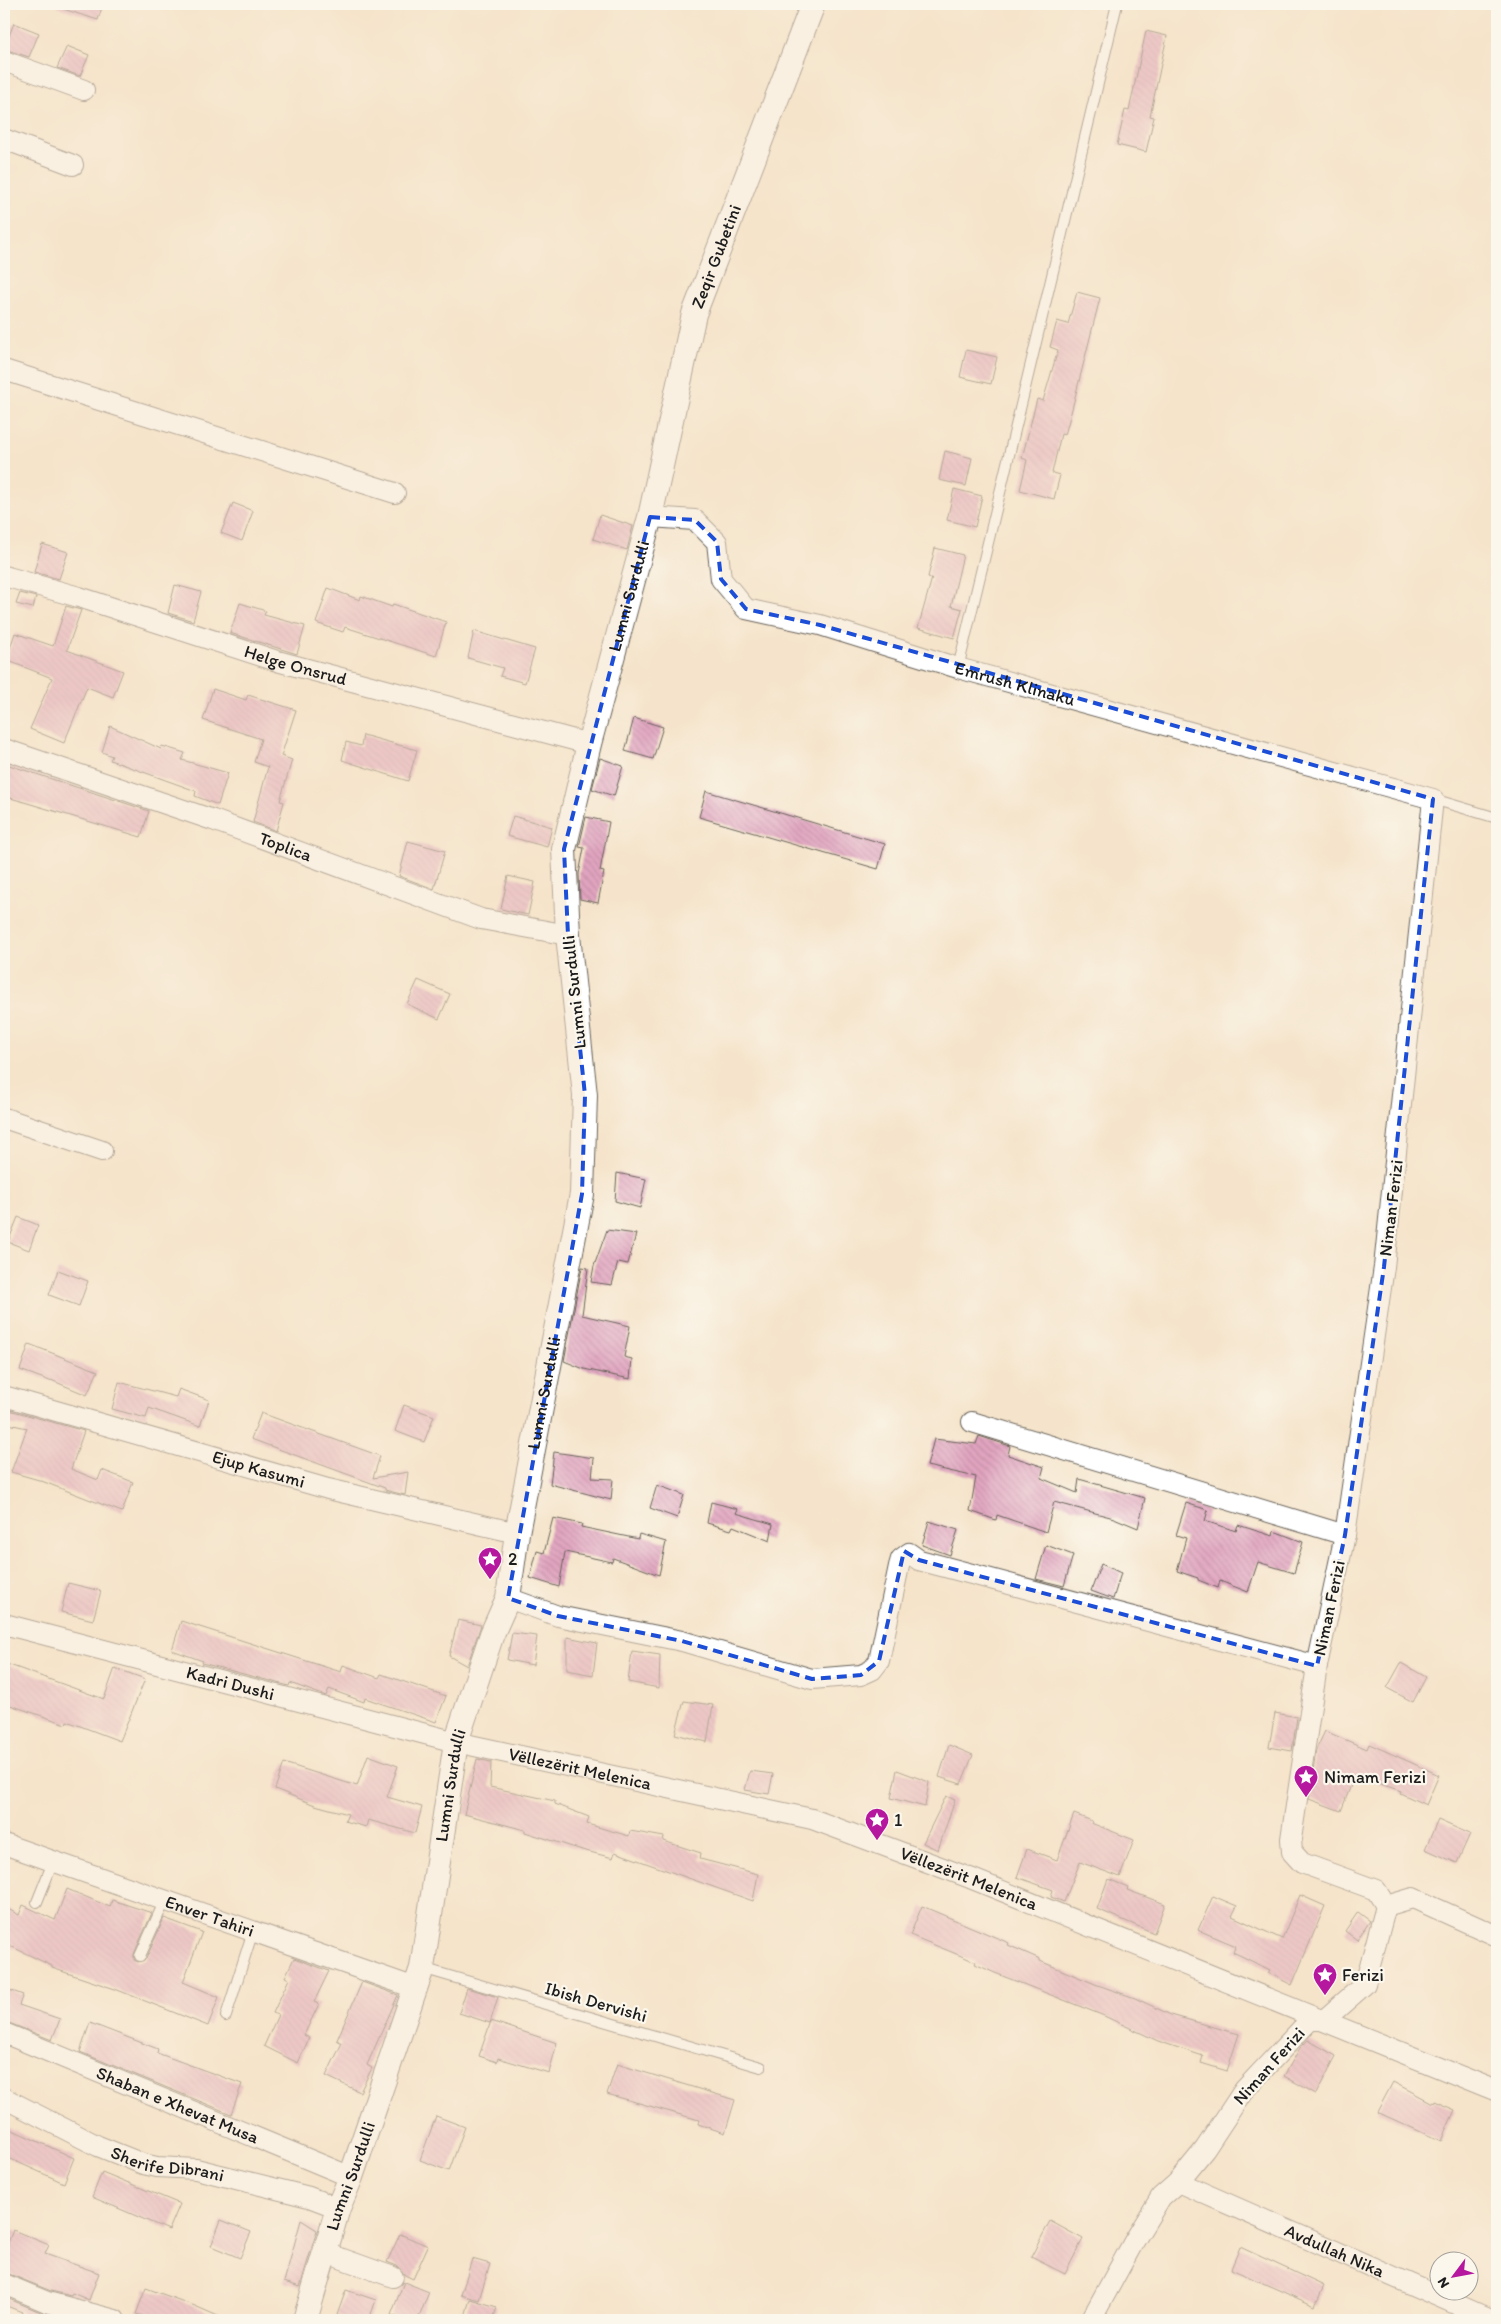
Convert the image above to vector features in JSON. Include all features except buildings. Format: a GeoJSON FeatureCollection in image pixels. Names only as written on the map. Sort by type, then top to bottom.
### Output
{"type":"FeatureCollection","features":[{"type":"Feature","properties":{"kind":"street","name":"Zeqir Gubetini"},"geometry":{"type":"LineString","coordinates":[[650,517],[694,314],[813,4]]}},
{"type":"Feature","properties":{"kind":"street"},"geometry":{"type":"LineString","coordinates":[[4,61],[84,90]]}},
{"type":"Feature","properties":{"kind":"street"},"geometry":{"type":"LineString","coordinates":[[4,139],[73,165]]}},
{"type":"Feature","properties":{"kind":"street"},"geometry":{"type":"LineString","coordinates":[[4,370],[396,493]]}},
{"type":"Feature","properties":{"kind":"street","name":"Emrush Klinaku"},"geometry":{"type":"LineString","coordinates":[[650,517],[695,520],[717,542],[721,579],[746,609],[820,625],[958,668],[1433,799]]}},
{"type":"Feature","properties":{"kind":"street","name":"Lumni Surdulli"},"geometry":{"type":"LineString","coordinates":[[307,2320],[338,2208],[351,2177],[418,1978],[456,1742],[492,1634],[508,1598],[517,1533],[582,1194],[585,1095],[568,935],[564,849],[589,744],[650,517]]}},
{"type":"Feature","properties":{"kind":"street","name":"Helge Onsrud"},"geometry":{"type":"LineString","coordinates":[[4,576],[79,597],[277,661],[589,744]]}},
{"type":"Feature","properties":{"kind":"street","name":"Toplica"},"geometry":{"type":"LineString","coordinates":[[4,749],[213,820],[481,919],[568,935]]}},
{"type":"Feature","properties":{"kind":"street","name":"Niman Ferizi"},"geometry":{"type":"LineString","coordinates":[[1091,2320],[1133,2243],[1161,2197],[1178,2182],[1204,2149],[1244,2090],[1310,2020],[1324,2020],[1365,1984],[1386,1906],[1376,1890],[1302,1863],[1292,1852],[1291,1840],[1317,1666],[1345,1535],[1392,1205],[1433,799]]}},
{"type":"Feature","properties":{"kind":"street"},"geometry":{"type":"LineString","coordinates":[[4,1118],[102,1151]]}},
{"type":"Feature","properties":{"kind":"street","name":"Ejup Kasumi"},"geometry":{"type":"LineString","coordinates":[[4,1396],[328,1489],[517,1533]]}},
{"type":"Feature","properties":{"kind":"street"},"geometry":{"type":"LineString","coordinates":[[972,1422],[1345,1535]]}},
{"type":"Feature","properties":{"kind":"street"},"geometry":{"type":"LineString","coordinates":[[508,1598],[558,1616],[682,1641],[812,1678],[847,1674],[860,1675],[872,1670],[878,1661],[898,1566],[901,1559],[909,1553],[919,1560],[1317,1666]]}},
{"type":"Feature","properties":{"kind":"street","name":"Kadri Dushi"},"geometry":{"type":"LineString","coordinates":[[4,1624],[456,1742]]}},
{"type":"Feature","properties":{"kind":"street","name":"Vëllezërit Melenica"},"geometry":{"type":"LineString","coordinates":[[456,1742],[812,1819],[970,1878],[1497,2091]]}},
{"type":"Feature","properties":{"kind":"street","name":"Enver Tahiri"},"geometry":{"type":"LineString","coordinates":[[4,1844],[253,1931],[418,1978]]}},
{"type":"Feature","properties":{"kind":"street"},"geometry":{"type":"LineString","coordinates":[[1386,1906],[1413,1898],[1497,1936]]}},
{"type":"Feature","properties":{"kind":"street","name":"Shaban e Xhevat Musa"},"geometry":{"type":"LineString","coordinates":[[4,2033],[351,2177]]}},
{"type":"Feature","properties":{"kind":"street","name":"Sherife Dibrani"},"geometry":{"type":"LineString","coordinates":[[6,2099],[98,2146],[143,2164],[157,2167],[196,2169],[309,2197],[338,2208]]}},
{"type":"Feature","properties":{"kind":"street","name":"Avdullah Nika"},"geometry":{"type":"LineString","coordinates":[[1178,2182],[1492,2320]]}},
{"type":"Feature","properties":{"kind":"street","name":"Lumni Surdulli"},"geometry":{"type":"LineString","coordinates":[[326,2253],[393,2277]]}},
{"type":"Feature","properties":{"kind":"street"},"geometry":{"type":"LineString","coordinates":[[4,2284],[46,2302],[115,2320]]}},
{"type":"Feature","properties":{"kind":"lane"},"geometry":{"type":"LineString","coordinates":[[958,668],[1117,4]]}},
{"type":"Feature","properties":{"kind":"lane"},"geometry":{"type":"LineString","coordinates":[[1433,799],[1497,818]]}},
{"type":"Feature","properties":{"kind":"lane"},"geometry":{"type":"LineString","coordinates":[[37,1902],[53,1862]]}},
{"type":"Feature","properties":{"kind":"lane"},"geometry":{"type":"LineString","coordinates":[[140,1956],[165,1900]]}},
{"type":"Feature","properties":{"kind":"lane"},"geometry":{"type":"LineString","coordinates":[[226,2016],[253,1931]]}},
{"type":"Feature","properties":{"kind":"lane","name":"Ibish Dervishi"},"geometry":{"type":"LineString","coordinates":[[418,1978],[761,2068]]}},
{"type":"Feature","properties":{"kind":"highlighted area"},"geometry":{"type":"Polygon","coordinates":[[[650,517],[695,520],[717,542],[721,579],[746,609],[820,625],[1433,799],[1384,1267],[1345,1535],[1317,1666],[919,1560],[904,1551],[879,1661],[861,1675],[812,1679],[682,1641],[558,1616],[508,1598],[582,1194],[585,1095],[568,935],[564,849],[650,517]]]}},
{"type":"Feature","properties":{"kind":"place","name":"2"},"geometry":{"type":"Point","coordinates":[490,1580]}},
{"type":"Feature","properties":{"kind":"place","name":"Nimam Ferizi"},"geometry":{"type":"Point","coordinates":[1306,1798]}},
{"type":"Feature","properties":{"kind":"place","name":"1"},"geometry":{"type":"Point","coordinates":[877,1841]}},
{"type":"Feature","properties":{"kind":"place","name":"Ferizi"},"geometry":{"type":"Point","coordinates":[1325,1996]}}]}
